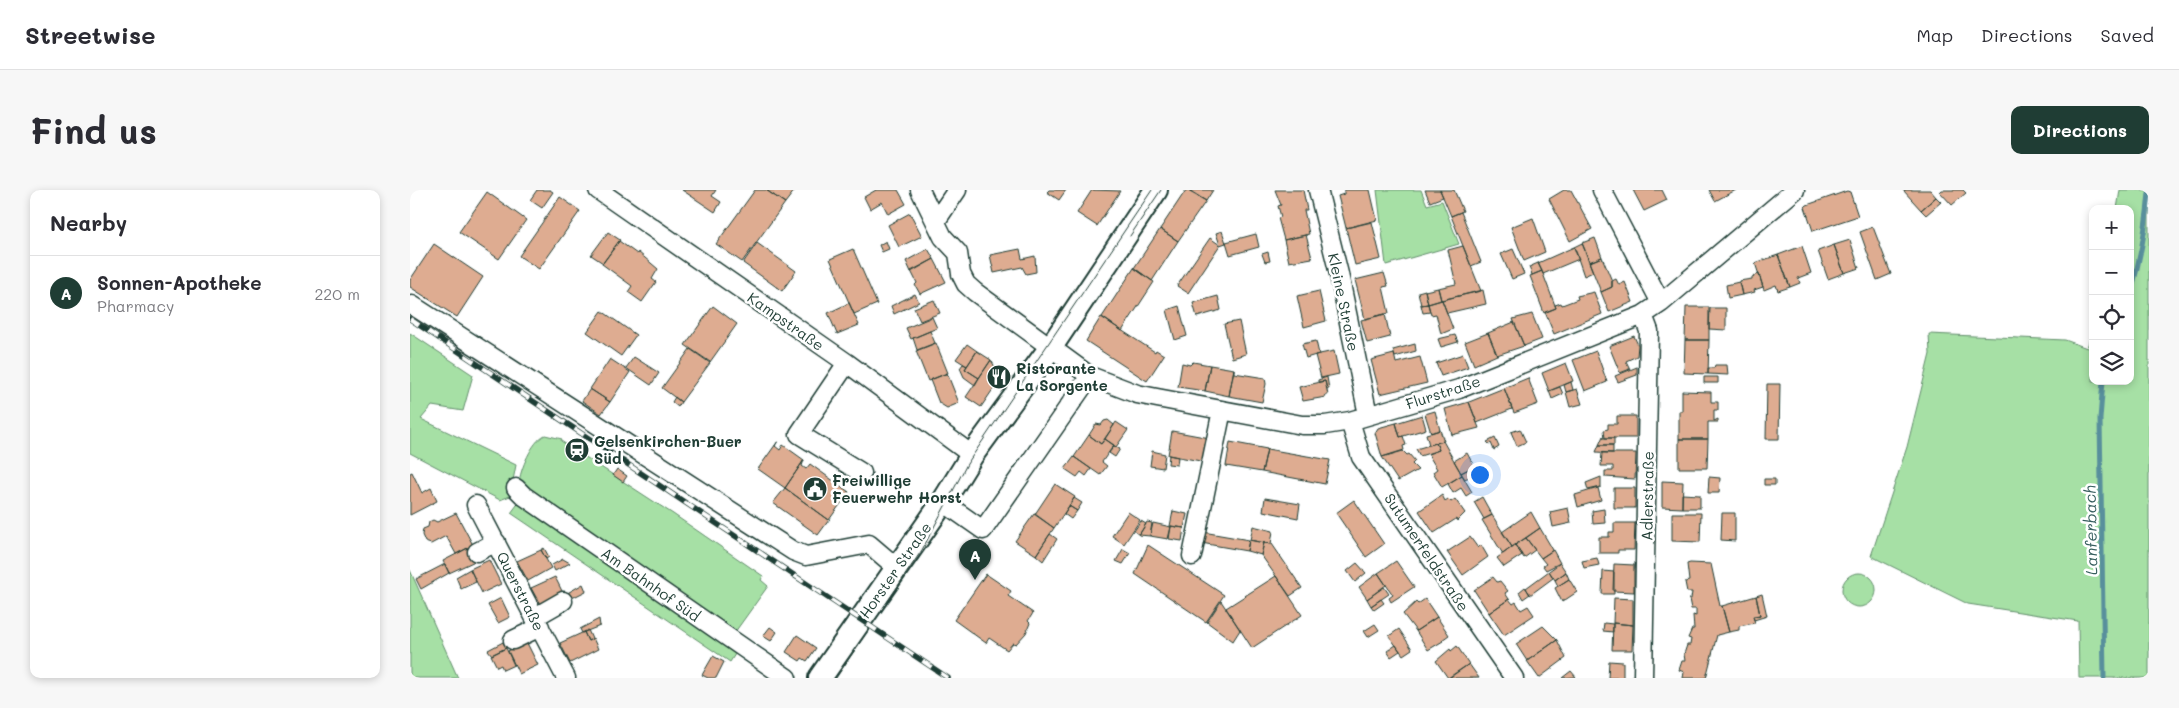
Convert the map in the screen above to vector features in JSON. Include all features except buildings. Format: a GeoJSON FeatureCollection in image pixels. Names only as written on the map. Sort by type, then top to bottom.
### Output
{"type":"FeatureCollection","features":[{"type":"Feature","properties":{"kind":"main road","name":"Horster Straße"},"geometry":{"type":"LineString","coordinates":[[820,678],[943,502],[972,455],[1051,347],[1156,190]]}},
{"type":"Feature","properties":{"kind":"street","name":"Kampstraße"},"geometry":{"type":"LineString","coordinates":[[598,190],[847,363],[972,455]]}},
{"type":"Feature","properties":{"kind":"street"},"geometry":{"type":"LineString","coordinates":[[920,190],[936,221],[957,190]]}},
{"type":"Feature","properties":{"kind":"street","name":"Kleine Straße"},"geometry":{"type":"LineString","coordinates":[[1318,190],[1339,274],[1368,415]]}},
{"type":"Feature","properties":{"kind":"street"},"geometry":{"type":"LineString","coordinates":[[1602,190],[1661,303]]}},
{"type":"Feature","properties":{"kind":"street","name":"Flurstraße"},"geometry":{"type":"LineString","coordinates":[[936,221],[943,237],[958,253],[961,274],[966,284],[974,292],[1090,376],[1137,394],[1302,424],[1325,425],[1350,421],[1459,389],[1643,315],[1661,303],[1795,190]]}},
{"type":"Feature","properties":{"kind":"street"},"geometry":{"type":"LineString","coordinates":[[412,305],[793,551],[806,556],[869,544],[896,567]]}},
{"type":"Feature","properties":{"kind":"street","name":"Adlerstraße"},"geometry":{"type":"LineString","coordinates":[[1643,315],[1649,331],[1649,340],[1643,678]]}},
{"type":"Feature","properties":{"kind":"street"},"geometry":{"type":"LineString","coordinates":[[847,363],[799,434],[862,473]]}},
{"type":"Feature","properties":{"kind":"street"},"geometry":{"type":"LineString","coordinates":[[943,502],[983,530],[1090,376]]}},
{"type":"Feature","properties":{"kind":"street"},"geometry":{"type":"LineString","coordinates":[[1192,556],[1222,410]]}},
{"type":"Feature","properties":{"kind":"street","name":"Sutumerfeldstraße"},"geometry":{"type":"LineString","coordinates":[[1350,421],[1361,457],[1514,678]]}},
{"type":"Feature","properties":{"kind":"street","name":"Am Bahnhof Süd"},"geometry":{"type":"LineString","coordinates":[[516,488],[524,496],[787,678]]}},
{"type":"Feature","properties":{"kind":"street","name":"Querstraße"},"geometry":{"type":"LineString","coordinates":[[476,505],[566,678]]}},
{"type":"Feature","properties":{"kind":"street"},"geometry":{"type":"LineString","coordinates":[[477,552],[496,542]]}},
{"type":"Feature","properties":{"kind":"street"},"geometry":{"type":"LineString","coordinates":[[513,640],[563,601]]}},
{"type":"Feature","properties":{"kind":"green space"},"geometry":{"type":"Polygon","coordinates":[[[1377,190],[1421,190],[1427,205],[1442,201],[1459,244],[1386,265],[1377,190]]]}},
{"type":"Feature","properties":{"kind":"green space"},"geometry":{"type":"Polygon","coordinates":[[[2120,190],[2149,190],[2149,678],[2079,678],[2078,621],[1968,604],[1871,556],[1907,447],[1930,354],[1929,334],[2065,340],[2087,348],[2089,342],[2089,385],[2134,385],[2134,205],[2118,205],[2120,190]]]}},
{"type":"Feature","properties":{"kind":"green space"},"geometry":{"type":"Polygon","coordinates":[[[410,333],[473,375],[463,411],[432,406],[421,419],[516,465],[510,496],[500,500],[410,453],[410,333]]]}},
{"type":"Feature","properties":{"kind":"green space"},"geometry":{"type":"Polygon","coordinates":[[[545,435],[562,439],[561,441],[673,514],[763,576],[761,580],[768,586],[735,632],[519,483],[531,449],[545,435]]]}},
{"type":"Feature","properties":{"kind":"green space"},"geometry":{"type":"Polygon","coordinates":[[[520,501],[737,651],[730,662],[511,513],[520,501]]]}},
{"type":"Feature","properties":{"kind":"green space"},"geometry":{"type":"Polygon","coordinates":[[[410,570],[458,678],[410,678],[410,570]]]}},
{"type":"Feature","properties":{"kind":"green space"},"geometry":{"type":"Polygon","coordinates":[[[1859,573],[1871,578],[1876,590],[1871,602],[1859,607],[1847,602],[1842,590],[1847,578],[1859,573]]]}},
{"type":"Feature","properties":{"kind":"waterway","name":"Lanferbach"},"geometry":{"type":"LineString","coordinates":[[2134,281],[2142,244],[2149,193]]}},
{"type":"Feature","properties":{"kind":"waterway","name":"Lanferbach"},"geometry":{"type":"LineString","coordinates":[[2103,385],[2100,419],[2104,678]]}},
{"type":"Feature","properties":{"kind":"tram line"},"geometry":{"type":"LineString","coordinates":[[836,678],[922,550],[967,464],[1152,190]]}},
{"type":"Feature","properties":{"kind":"tram line"},"geometry":{"type":"LineString","coordinates":[[1130,236],[1161,190]]}},
{"type":"Feature","properties":{"kind":"railway"},"geometry":{"type":"LineString","coordinates":[[410,319],[948,678]]}},
{"type":"Feature","properties":{"kind":"place","name":"Ristorante La Sorgente"},"geometry":{"type":"Point","coordinates":[999,377]}},
{"type":"Feature","properties":{"kind":"place","name":"Gelsenkirchen-Buer Süd"},"geometry":{"type":"Point","coordinates":[577,450]}},
{"type":"Feature","properties":{"kind":"place","name":"Freiwillige Feuerwehr Horst"},"geometry":{"type":"Point","coordinates":[815,489]}},
{"type":"Feature","properties":{"kind":"place","name":"Sonnen-Apotheke"},"geometry":{"type":"Point","coordinates":[975,580]}}]}
